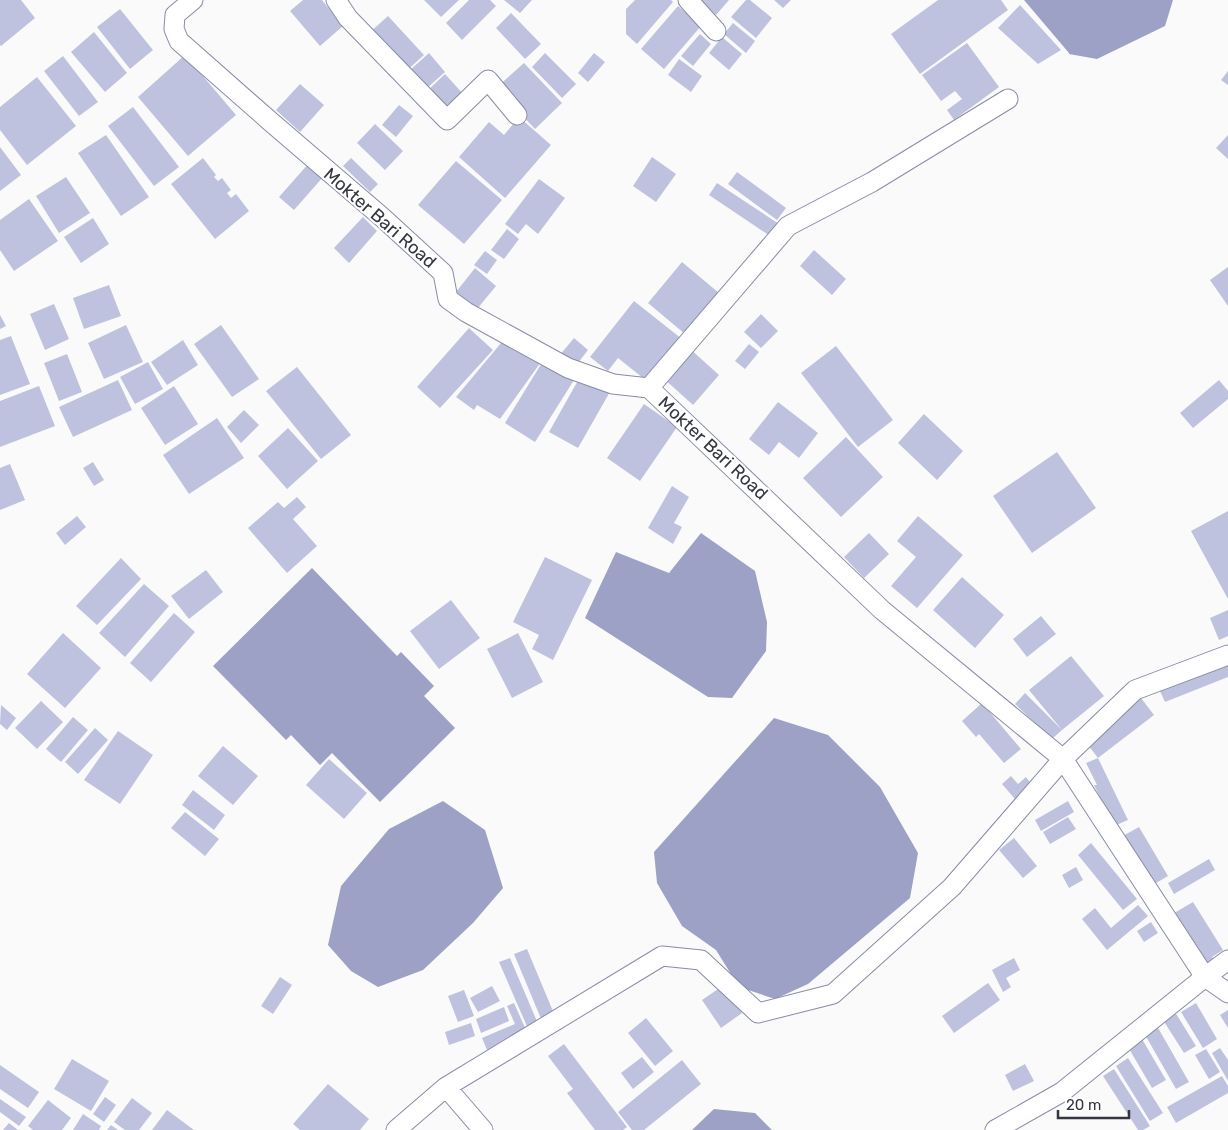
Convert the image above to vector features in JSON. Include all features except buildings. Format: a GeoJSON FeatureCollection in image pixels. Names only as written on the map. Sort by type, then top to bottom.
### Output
{"type":"FeatureCollection","features":[{"type":"Feature","properties":{"kind":"street","name":"Mokter Bari Road"},"geometry":{"type":"LineString","coordinates":[[194,0],[175,15],[174,29],[179,41],[383,218],[443,274],[448,299],[466,312],[568,368],[613,384],[649,388],[882,610],[1063,759],[1205,977]]}},
{"type":"Feature","properties":{"kind":"street"},"geometry":{"type":"LineString","coordinates":[[336,0],[348,18],[447,120],[488,80],[517,115]]}},
{"type":"Feature","properties":{"kind":"street"},"geometry":{"type":"LineString","coordinates":[[688,0],[716,31]]}},
{"type":"Feature","properties":{"kind":"street"},"geometry":{"type":"LineString","coordinates":[[649,388],[788,226],[872,182],[1008,99]]}},
{"type":"Feature","properties":{"kind":"street"},"geometry":{"type":"LineString","coordinates":[[396,1130],[446,1087],[662,956],[701,960],[758,1013],[833,994],[952,887],[1063,759],[1134,690],[1228,655]]}},
{"type":"Feature","properties":{"kind":"street"},"geometry":{"type":"LineString","coordinates":[[995,1130],[1062,1092],[1228,960]]}},
{"type":"Feature","properties":{"kind":"street"},"geometry":{"type":"LineString","coordinates":[[1205,977],[1228,993]]}},
{"type":"Feature","properties":{"kind":"street"},"geometry":{"type":"LineString","coordinates":[[446,1087],[483,1130]]}},
{"type":"Feature","properties":{"kind":"water"},"geometry":{"type":"Polygon","coordinates":[[[1024,0],[1173,0],[1165,26],[1097,59],[1069,54],[1024,0]]]}},
{"type":"Feature","properties":{"kind":"water"},"geometry":{"type":"Polygon","coordinates":[[[701,533],[755,571],[767,622],[766,651],[732,698],[708,697],[585,618],[616,552],[669,573],[701,533]]]}},
{"type":"Feature","properties":{"kind":"water"},"geometry":{"type":"Polygon","coordinates":[[[312,568],[397,656],[401,652],[434,686],[424,696],[455,728],[380,802],[332,753],[320,765],[291,735],[286,740],[213,666],[312,568]]]}},
{"type":"Feature","properties":{"kind":"water"},"geometry":{"type":"Polygon","coordinates":[[[774,718],[828,735],[880,787],[918,853],[910,898],[808,984],[775,999],[739,987],[716,950],[682,926],[657,883],[654,852],[774,718]]]}},
{"type":"Feature","properties":{"kind":"water"},"geometry":{"type":"Polygon","coordinates":[[[443,801],[485,830],[503,888],[473,923],[423,970],[378,987],[351,971],[328,945],[341,886],[389,829],[443,801]]]}},
{"type":"Feature","properties":{"kind":"water"},"geometry":{"type":"Polygon","coordinates":[[[714,1109],[755,1113],[772,1130],[692,1130],[714,1109]]]}}]}
